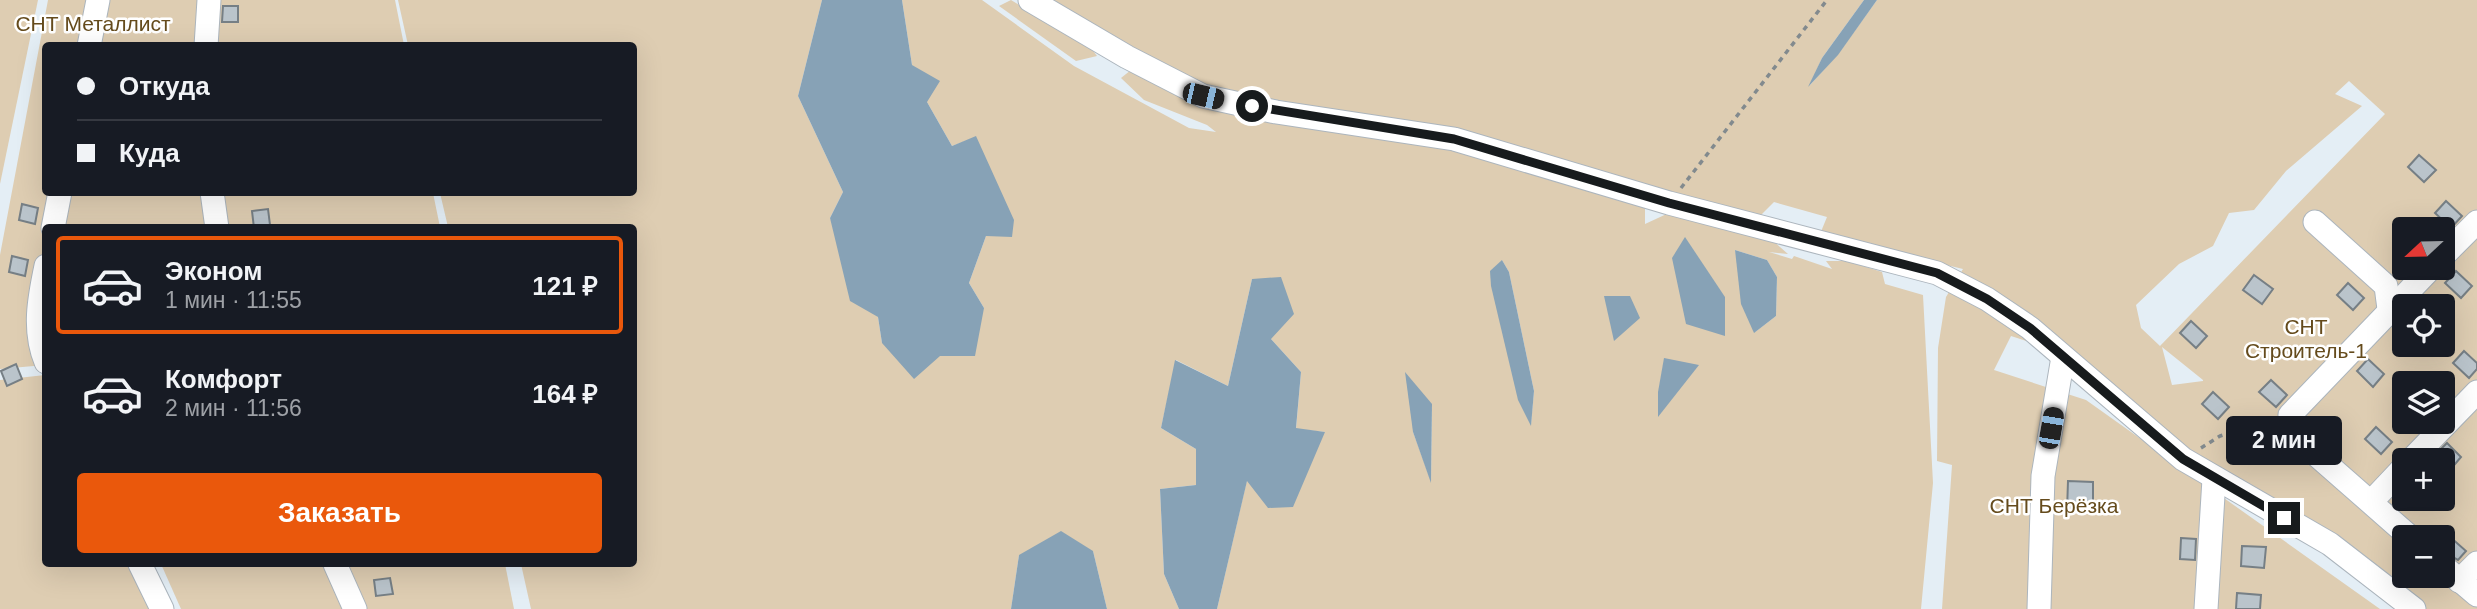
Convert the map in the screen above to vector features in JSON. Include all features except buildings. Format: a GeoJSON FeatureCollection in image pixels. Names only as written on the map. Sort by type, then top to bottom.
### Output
{"type":"FeatureCollection","features":[{"type":"Feature","properties":{"kind":"street"},"geometry":{"type":"LineString","coordinates":[[90,42],[98,0]]}},
{"type":"Feature","properties":{"kind":"street"},"geometry":{"type":"LineString","coordinates":[[206,42],[209,0]]}},
{"type":"Feature","properties":{"kind":"street"},"geometry":{"type":"LineString","coordinates":[[1030,0],[1127,57],[1203,96],[1276,112],[1454,139],[1669,203],[1937,273],[1987,299],[2030,328],[2183,459],[2330,544],[2414,609]]}},
{"type":"Feature","properties":{"kind":"street"},"geometry":{"type":"LineString","coordinates":[[54,224],[59,196]]}},
{"type":"Feature","properties":{"kind":"street"},"geometry":{"type":"LineString","coordinates":[[213,196],[216,224]]}},
{"type":"Feature","properties":{"kind":"street"},"geometry":{"type":"LineString","coordinates":[[2315,222],[2386,286],[2389,309]]}},
{"type":"Feature","properties":{"kind":"street"},"geometry":{"type":"LineString","coordinates":[[2455,244],[2477,222]]}},
{"type":"Feature","properties":{"kind":"street"},"geometry":{"type":"LineString","coordinates":[[2397,525],[2297,437],[2290,415],[2419,280]]}},
{"type":"Feature","properties":{"kind":"street"},"geometry":{"type":"LineString","coordinates":[[42,284],[38,302],[38,344],[42,353]]}},
{"type":"Feature","properties":{"kind":"street"},"geometry":{"type":"LineString","coordinates":[[2039,609],[2043,476],[2063,356]]}},
{"type":"Feature","properties":{"kind":"street"},"geometry":{"type":"LineString","coordinates":[[2423,448],[2477,392]]}},
{"type":"Feature","properties":{"kind":"street"},"geometry":{"type":"LineString","coordinates":[[2206,609],[2214,479]]}},
{"type":"Feature","properties":{"kind":"street"},"geometry":{"type":"LineString","coordinates":[[2371,502],[2392,480]]}},
{"type":"Feature","properties":{"kind":"street"},"geometry":{"type":"LineString","coordinates":[[2460,581],[2477,563]]}},
{"type":"Feature","properties":{"kind":"street"},"geometry":{"type":"LineString","coordinates":[[141,567],[162,609]]}},
{"type":"Feature","properties":{"kind":"street"},"geometry":{"type":"LineString","coordinates":[[336,567],[355,609]]}},
{"type":"Feature","properties":{"kind":"path"},"geometry":{"type":"LineString","coordinates":[[1669,203],[1827,0]]}},
{"type":"Feature","properties":{"kind":"path"},"geometry":{"type":"LineString","coordinates":[[2183,459],[2220,436],[2290,415]]}},
{"type":"Feature","properties":{"kind":"green space"},"geometry":{"type":"Polygon","coordinates":[[[0,0],[38,0],[0,184],[0,0]]]}},
{"type":"Feature","properties":{"kind":"green space","name":"СНТ Металлист"},"geometry":{"type":"Polygon","coordinates":[[[48,0],[395,0],[403,42],[42,42],[42,196],[434,196],[439,224],[42,224],[42,365],[0,369],[0,255],[48,0]]]}},
{"type":"Feature","properties":{"kind":"green space"},"geometry":{"type":"Polygon","coordinates":[[[398,0],[822,0],[798,96],[843,192],[830,218],[878,317],[882,343],[984,308],[969,283],[986,236],[976,137],[952,146],[927,102],[912,65],[902,0],[982,0],[1074,66],[1189,128],[1216,132],[1207,125],[1144,100],[1121,78],[1131,70],[1232,115],[1349,131],[1457,151],[1645,205],[1645,224],[1671,212],[1771,239],[1788,254],[1769,252],[1792,259],[1794,256],[1832,269],[1826,261],[1847,261],[1882,272],[1885,284],[1923,295],[1933,483],[1921,609],[1217,609],[1247,480],[1325,432],[1296,429],[1301,372],[1271,339],[1252,279],[1228,386],[1176,360],[1161,428],[1196,449],[1196,485],[1160,489],[1164,574],[1179,609],[1107,609],[1093,551],[1019,555],[1011,609],[531,609],[522,567],[637,567],[637,224],[447,224],[441,196],[637,196],[637,42],[407,42],[398,0]],[[1735,250],[1755,332],[1776,316],[1777,277],[1767,260],[1735,250]],[[1502,260],[1531,424],[1534,391],[1509,272],[1502,260]],[[1432,404],[1413,432],[1431,481],[1432,404]]]}},
{"type":"Feature","properties":{"kind":"green space"},"geometry":{"type":"Polygon","coordinates":[[[1011,0],[1091,48],[1097,56],[1076,61],[999,6],[1011,0]]]}},
{"type":"Feature","properties":{"kind":"green space"},"geometry":{"type":"Polygon","coordinates":[[[1050,0],[1864,0],[1822,58],[1810,85],[1838,54],[1877,0],[2477,0],[2477,609],[2421,609],[2217,476],[2067,354],[2011,336],[1994,370],[2086,400],[2380,609],[1942,609],[1952,465],[1937,461],[1938,348],[1946,297],[1963,269],[1820,234],[1827,217],[1774,202],[1755,221],[1379,117],[1201,87],[1050,0]],[[2349,81],[2335,94],[2362,106],[2286,171],[2254,210],[2229,213],[2213,246],[2179,264],[2136,305],[2141,328],[2160,346],[2385,114],[2349,81]],[[2162,347],[2172,385],[2203,380],[2162,347]]]}},
{"type":"Feature","properties":{"kind":"green space"},"geometry":{"type":"Polygon","coordinates":[[[42,375],[42,567],[146,567],[166,609],[0,609],[0,380],[42,375]]]}},
{"type":"Feature","properties":{"kind":"green space"},"geometry":{"type":"Polygon","coordinates":[[[162,567],[506,567],[514,609],[181,609],[162,567]]]}},
{"type":"Feature","properties":{"kind":"water"},"geometry":{"type":"Polygon","coordinates":[[[822,0],[902,0],[912,65],[940,81],[927,102],[952,146],[976,136],[1014,220],[1012,237],[986,236],[969,283],[984,308],[975,356],[940,356],[914,379],[882,343],[878,317],[850,301],[830,218],[843,192],[798,96],[822,0]]]}},
{"type":"Feature","properties":{"kind":"water"},"geometry":{"type":"Polygon","coordinates":[[[1864,0],[1877,0],[1838,55],[1808,87],[1822,58],[1864,0]]]}},
{"type":"Feature","properties":{"kind":"water"},"geometry":{"type":"Polygon","coordinates":[[[1685,237],[1725,297],[1725,336],[1686,324],[1672,258],[1685,237]]]}},
{"type":"Feature","properties":{"kind":"water"},"geometry":{"type":"Polygon","coordinates":[[[1735,250],[1767,260],[1777,277],[1776,316],[1754,333],[1741,304],[1735,250]]]}},
{"type":"Feature","properties":{"kind":"water"},"geometry":{"type":"Polygon","coordinates":[[[1502,260],[1509,272],[1534,391],[1531,426],[1518,400],[1491,286],[1490,271],[1502,260]]]}},
{"type":"Feature","properties":{"kind":"water"},"geometry":{"type":"Polygon","coordinates":[[[1281,277],[1294,314],[1271,339],[1301,372],[1296,428],[1325,432],[1293,507],[1268,508],[1247,481],[1217,609],[1179,609],[1164,574],[1160,489],[1196,485],[1196,449],[1161,428],[1175,360],[1228,386],[1252,279],[1281,277]]]}},
{"type":"Feature","properties":{"kind":"water"},"geometry":{"type":"Polygon","coordinates":[[[1604,296],[1630,296],[1640,318],[1614,341],[1604,296]]]}},
{"type":"Feature","properties":{"kind":"water"},"geometry":{"type":"Polygon","coordinates":[[[1664,358],[1699,365],[1658,417],[1658,392],[1664,358]]]}},
{"type":"Feature","properties":{"kind":"water"},"geometry":{"type":"Polygon","coordinates":[[[1405,372],[1432,404],[1431,483],[1413,432],[1405,372]]]}},
{"type":"Feature","properties":{"kind":"water"},"geometry":{"type":"Polygon","coordinates":[[[1061,531],[1093,551],[1107,609],[1011,609],[1019,555],[1061,531]]]}},
{"type":"Feature","properties":{"kind":"route"},"geometry":{"type":"LineString","coordinates":[[1252,106],[1454,139],[1669,203],[1937,273],[1987,299],[2030,328],[2183,459],[2284,518]]}},
{"type":"Feature","properties":{"kind":"park label","name":"СНТ Строитель-1"},"geometry":{"type":"Point","coordinates":[2306,338]}},
{"type":"Feature","properties":{"kind":"park label","name":"СНТ Берёзка"},"geometry":{"type":"Point","coordinates":[2054,505]}}]}
